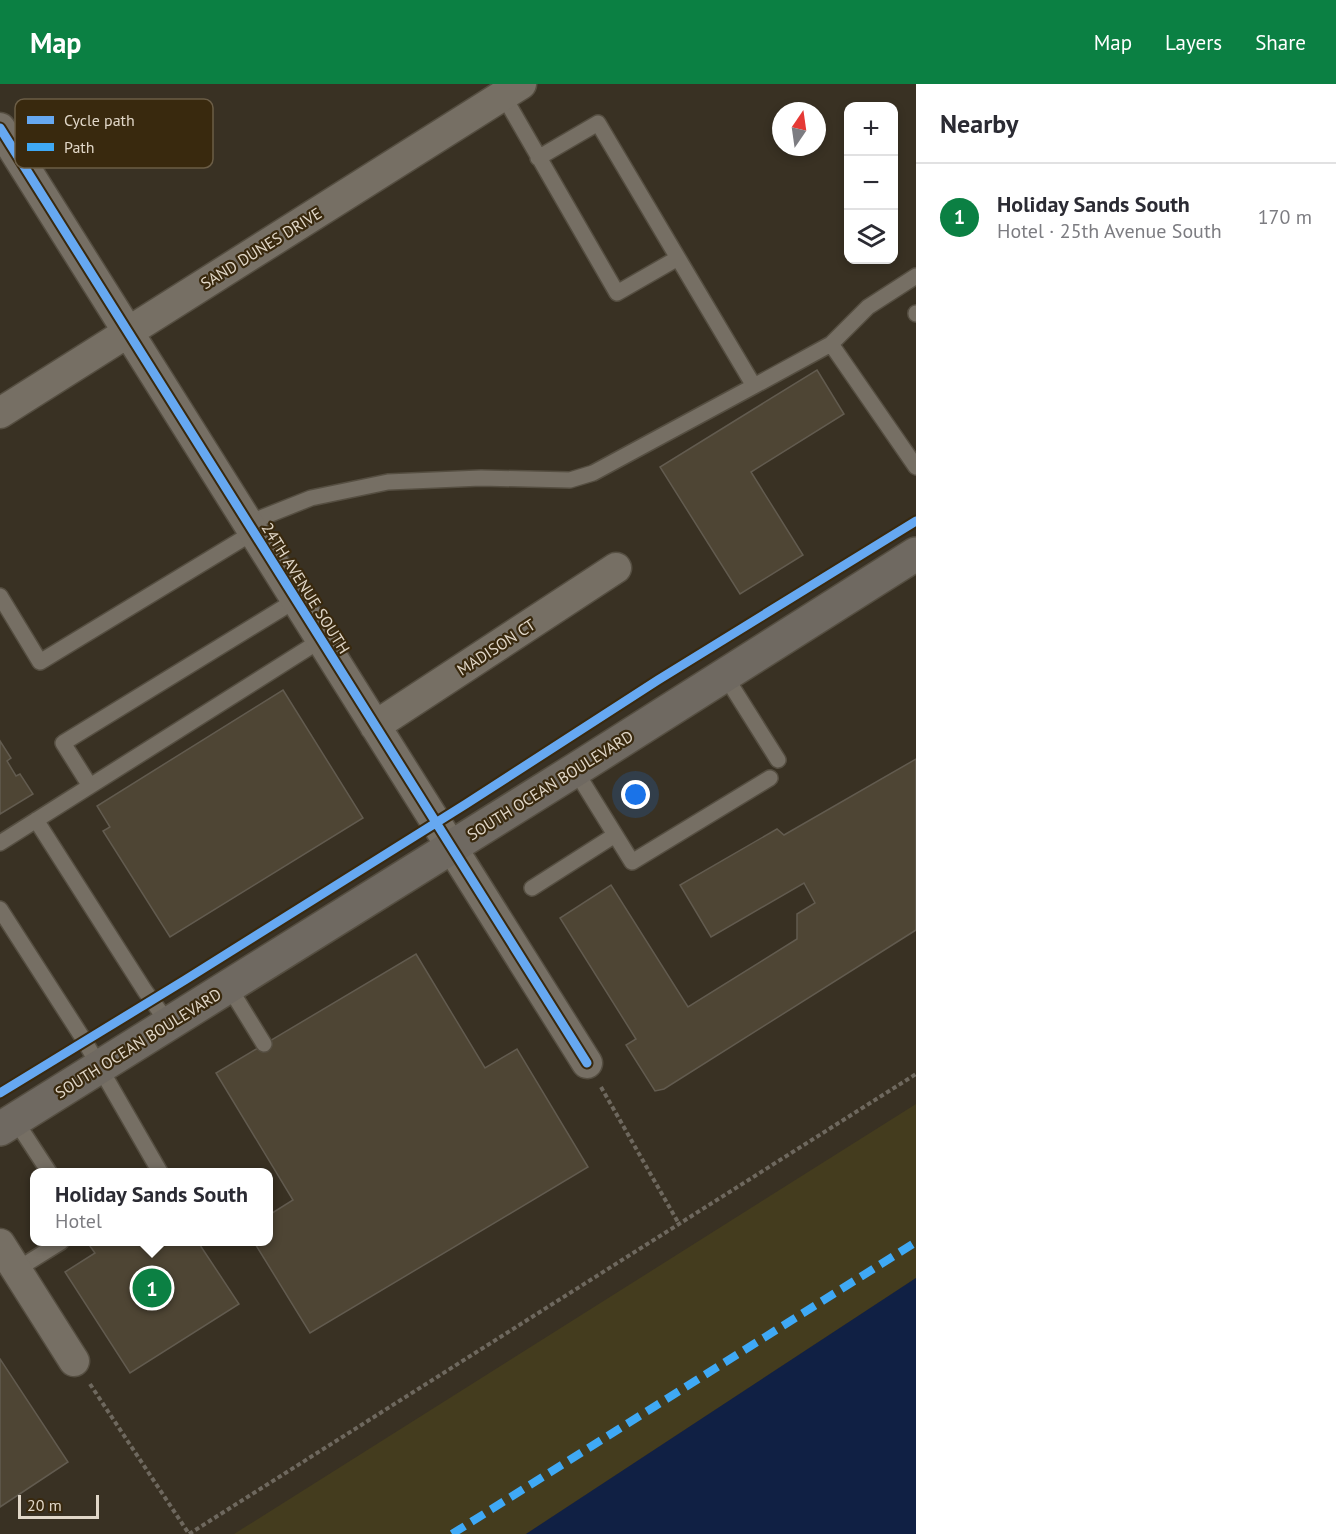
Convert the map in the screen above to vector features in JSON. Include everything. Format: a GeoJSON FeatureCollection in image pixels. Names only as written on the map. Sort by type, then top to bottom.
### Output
{"type":"FeatureCollection","features":[{"type":"Feature","properties":{"kind":"main road","name":"SOUTH OCEAN BOULEVARD"},"geometry":{"type":"LineString","coordinates":[[8,1124],[452,848],[724,674],[910,562]]}},
{"type":"Feature","properties":{"kind":"street","name":"SAND DUNES DRIVE"},"geometry":{"type":"LineString","coordinates":[[0,413],[512,90]]}},
{"type":"Feature","properties":{"kind":"street","name":"24TH AVENUE SOUTH"},"geometry":{"type":"LineString","coordinates":[[0,128],[15,152]]}},
{"type":"Feature","properties":{"kind":"street","name":"24TH AVENUE SOUTH"},"geometry":{"type":"LineString","coordinates":[[25,168],[587,1063]]}},
{"type":"Feature","properties":{"kind":"street","name":"MADISON CT"},"geometry":{"type":"LineString","coordinates":[[375,726],[616,568]]}},
{"type":"Feature","properties":{"kind":"street"},"geometry":{"type":"LineString","coordinates":[[0,1244],[74,1361]]}},
{"type":"Feature","properties":{"kind":"lane"},"geometry":{"type":"LineString","coordinates":[[512,90],[538,158],[617,293],[678,258]]}},
{"type":"Feature","properties":{"kind":"lane"},"geometry":{"type":"LineString","coordinates":[[538,158],[598,123],[754,386]]}},
{"type":"Feature","properties":{"kind":"lane"},"geometry":{"type":"LineString","coordinates":[[0,596],[40,662],[251,528],[311,498],[388,482],[481,478],[570,480],[593,473],[831,345],[868,307],[916,276]]}},
{"type":"Feature","properties":{"kind":"lane"},"geometry":{"type":"LineString","coordinates":[[831,345],[916,467]]}},
{"type":"Feature","properties":{"kind":"lane"},"geometry":{"type":"LineString","coordinates":[[90,786],[63,743],[296,600]]}},
{"type":"Feature","properties":{"kind":"lane"},"geometry":{"type":"LineString","coordinates":[[0,843],[321,640]]}},
{"type":"Feature","properties":{"kind":"lane"},"geometry":{"type":"LineString","coordinates":[[724,674],[778,760]]}},
{"type":"Feature","properties":{"kind":"lane"},"geometry":{"type":"LineString","coordinates":[[575,770],[632,862],[770,778]]}},
{"type":"Feature","properties":{"kind":"lane"},"geometry":{"type":"LineString","coordinates":[[36,820],[169,1024]]}},
{"type":"Feature","properties":{"kind":"lane"},"geometry":{"type":"LineString","coordinates":[[532,888],[615,835]]}},
{"type":"Feature","properties":{"kind":"lane"},"geometry":{"type":"LineString","coordinates":[[0,909],[100,1067],[157,1168]]}},
{"type":"Feature","properties":{"kind":"lane"},"geometry":{"type":"LineString","coordinates":[[229,987],[264,1044]]}},
{"type":"Feature","properties":{"kind":"lane"},"geometry":{"type":"LineString","coordinates":[[8,1124],[45,1168]]}},
{"type":"Feature","properties":{"kind":"lane"},"geometry":{"type":"LineString","coordinates":[[16,1270],[55,1246]]}},
{"type":"Feature","properties":{"kind":"path"},"geometry":{"type":"LineString","coordinates":[[587,1063],[679,1224]]}},
{"type":"Feature","properties":{"kind":"path"},"geometry":{"type":"LineString","coordinates":[[74,1361],[189,1534],[916,1074]]}},
{"type":"Feature","properties":{"kind":"sand"},"geometry":{"type":"Polygon","coordinates":[[[916,1104],[916,1278],[526,1534],[234,1534],[916,1104]]]}},
{"type":"Feature","properties":{"kind":"water"},"geometry":{"type":"Polygon","coordinates":[[[916,1278],[916,1534],[526,1534],[916,1278]]]}},
{"type":"Feature","properties":{"kind":"building"},"geometry":{"type":"Polygon","coordinates":[[[817,370],[844,414],[751,472],[803,555],[740,594],[660,467],[817,370]]]}},
{"type":"Feature","properties":{"kind":"building"},"geometry":{"type":"Polygon","coordinates":[[[283,690],[363,818],[170,937],[103,831],[110,827],[97,806],[283,690]]]}},
{"type":"Feature","properties":{"kind":"building"},"geometry":{"type":"Polygon","coordinates":[[[0,741],[11,758],[7,761],[16,776],[20,774],[33,794],[0,814],[0,741]]]}},
{"type":"Feature","properties":{"kind":"building"},"geometry":{"type":"Polygon","coordinates":[[[916,759],[916,930],[664,1089],[655,1091],[626,1045],[636,1039],[560,918],[611,885],[688,1007],[797,939],[797,914],[815,903],[804,883],[711,937],[680,885],[777,829],[784,835],[916,759]]]}},
{"type":"Feature","properties":{"kind":"building"},"geometry":{"type":"Polygon","coordinates":[[[416,954],[485,1068],[517,1049],[588,1167],[310,1333],[256,1246],[273,1246],[273,1212],[293,1200],[216,1073],[416,954]]]}},
{"type":"Feature","properties":{"kind":"building"},"geometry":{"type":"Polygon","coordinates":[[[90,1246],[201,1246],[239,1304],[130,1373],[65,1272],[95,1253],[90,1246]]]}},
{"type":"Feature","properties":{"kind":"building"},"geometry":{"type":"Polygon","coordinates":[[[0,1359],[68,1462],[0,1507],[0,1359]]]}},
{"type":"Feature","properties":{"kind":"marked path"},"geometry":{"type":"LineString","coordinates":[[452,1534],[916,1242]]}},
{"type":"Feature","properties":{"kind":"cycle path"},"geometry":{"type":"LineString","coordinates":[[0,128],[15,152]]}},
{"type":"Feature","properties":{"kind":"cycle path"},"geometry":{"type":"LineString","coordinates":[[25,168],[587,1063]]}},
{"type":"Feature","properties":{"kind":"cycle path"},"geometry":{"type":"LineString","coordinates":[[0,1093],[185,980],[466,804],[658,680],[916,521]]}},
{"type":"Feature","properties":{"kind":"place","name":"Holiday Sands South"},"geometry":{"type":"Point","coordinates":[152,1288]}}]}
